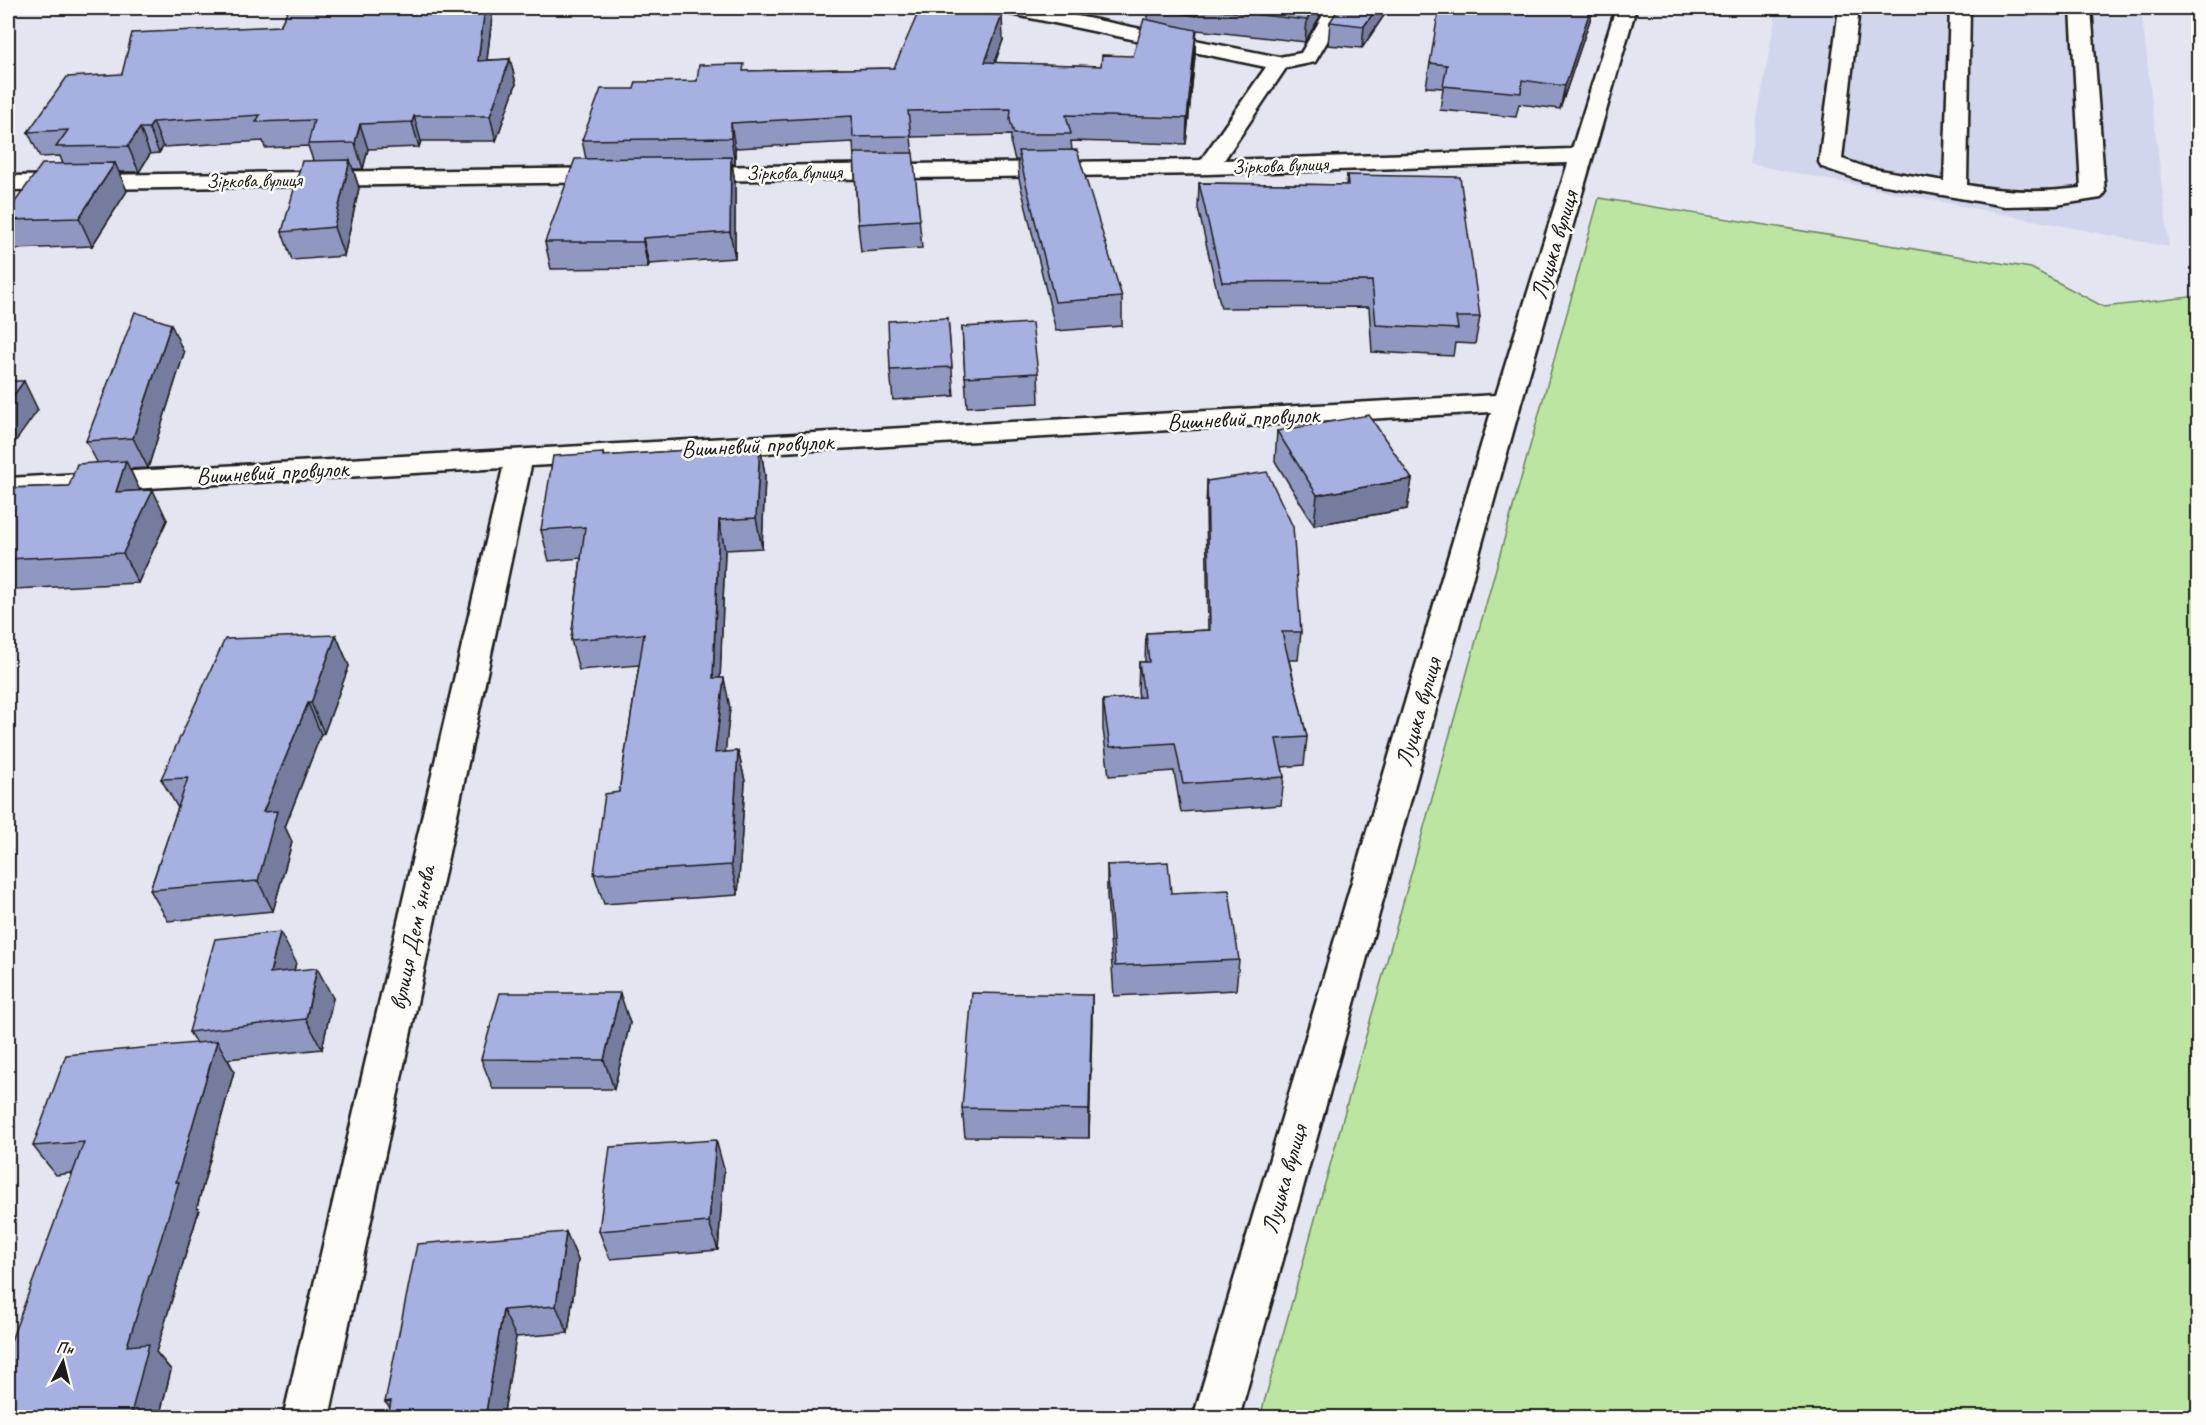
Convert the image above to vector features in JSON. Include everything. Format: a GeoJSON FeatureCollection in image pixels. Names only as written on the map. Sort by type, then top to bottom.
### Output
{"type":"FeatureCollection","features":[{"type":"Feature","properties":{"kind":"street"},"geometry":{"type":"LineString","coordinates":[[1011,8],[1059,13],[1279,63],[1308,58],[1337,8]]}},
{"type":"Feature","properties":{"kind":"street","name":"Луцька вулиця"},"geometry":{"type":"LineString","coordinates":[[1215,1418],[1507,403],[1626,8]]}},
{"type":"Feature","properties":{"kind":"street"},"geometry":{"type":"LineString","coordinates":[[1849,8],[1830,162],[1863,174],[1955,192],[2006,199],[2056,198],[2093,193],[2081,8]]}},
{"type":"Feature","properties":{"kind":"street"},"geometry":{"type":"LineString","coordinates":[[1955,192],[1960,8]]}},
{"type":"Feature","properties":{"kind":"street"},"geometry":{"type":"LineString","coordinates":[[1208,167],[1279,63]]}},
{"type":"Feature","properties":{"kind":"street","name":"Зіркова вулиця"},"geometry":{"type":"LineString","coordinates":[[673,174],[1208,167],[1581,156]]}},
{"type":"Feature","properties":{"kind":"street","name":"Зіркова вулиця"},"geometry":{"type":"LineString","coordinates":[[8,183],[638,175]]}},
{"type":"Feature","properties":{"kind":"street","name":"Вишневий провулок"},"geometry":{"type":"LineString","coordinates":[[8,487],[1507,403]]}},
{"type":"Feature","properties":{"kind":"street","name":"вулиця Демʼянова"},"geometry":{"type":"LineString","coordinates":[[306,1418],[519,458]]}},
{"type":"Feature","properties":{"kind":"shaded area"},"geometry":{"type":"Polygon","coordinates":[[[1777,8],[2141,8],[2169,247],[1749,164],[1777,8]]]}},
{"type":"Feature","properties":{"kind":"green space"},"geometry":{"type":"Polygon","coordinates":[[[1599,198],[2031,268],[2104,307],[2198,296],[2198,1417],[1260,1417],[1599,198]]]}},
{"type":"Feature","properties":{"kind":"building"},"geometry":{"type":"Polygon","coordinates":[[[289,8],[485,8],[478,61],[510,59],[490,116],[414,116],[412,122],[360,124],[355,143],[308,144],[314,120],[256,122],[260,115],[153,122],[149,128],[140,128],[128,146],[56,147],[68,130],[28,132],[67,77],[122,74],[132,33],[280,26],[289,8]]]}},
{"type":"Feature","properties":{"kind":"building"},"geometry":{"type":"Polygon","coordinates":[[[1156,8],[1198,8],[1197,16],[1156,8]]]}},
{"type":"Feature","properties":{"kind":"building"},"geometry":{"type":"Polygon","coordinates":[[[1198,8],[1314,8],[1307,20],[1198,8]]]}},
{"type":"Feature","properties":{"kind":"building"},"geometry":{"type":"Polygon","coordinates":[[[1339,8],[1377,8],[1364,26],[1330,22],[1339,8]]]}},
{"type":"Feature","properties":{"kind":"building"},"geometry":{"type":"Polygon","coordinates":[[[1439,8],[1501,12],[1502,8],[1591,8],[1565,86],[1522,80],[1521,93],[1443,86],[1447,65],[1430,63],[1439,8]]]}},
{"type":"Feature","properties":{"kind":"building"},"geometry":{"type":"Polygon","coordinates":[[[919,11],[1002,15],[985,62],[1101,66],[1102,55],[1133,56],[1144,19],[1196,30],[1187,118],[1066,115],[1071,134],[1014,134],[1010,120],[1011,109],[908,111],[911,136],[853,137],[852,116],[731,123],[731,138],[582,140],[601,89],[634,89],[636,82],[697,81],[699,65],[744,64],[743,71],[894,68],[919,11]]]}},
{"type":"Feature","properties":{"kind":"building"},"geometry":{"type":"Polygon","coordinates":[[[1077,150],[1122,297],[1055,302],[1018,151],[1077,150]]]}},
{"type":"Feature","properties":{"kind":"building"},"geometry":{"type":"Polygon","coordinates":[[[854,153],[913,153],[920,220],[858,224],[854,153]]]}},
{"type":"Feature","properties":{"kind":"building"},"geometry":{"type":"Polygon","coordinates":[[[731,157],[730,232],[643,238],[643,242],[545,242],[575,159],[731,157]]]}},
{"type":"Feature","properties":{"kind":"building"},"geometry":{"type":"Polygon","coordinates":[[[350,160],[334,227],[282,232],[302,161],[350,160]]]}},
{"type":"Feature","properties":{"kind":"building"},"geometry":{"type":"Polygon","coordinates":[[[115,163],[79,218],[8,220],[8,212],[42,164],[115,163]]]}},
{"type":"Feature","properties":{"kind":"building"},"geometry":{"type":"Polygon","coordinates":[[[1347,175],[1460,177],[1480,317],[1456,317],[1458,329],[1376,325],[1372,281],[1222,282],[1199,183],[1348,185],[1347,175]]]}},
{"type":"Feature","properties":{"kind":"building"},"geometry":{"type":"Polygon","coordinates":[[[135,312],[171,324],[133,438],[86,441],[135,312]]]}},
{"type":"Feature","properties":{"kind":"building"},"geometry":{"type":"Polygon","coordinates":[[[948,318],[952,367],[890,370],[888,321],[948,318]]]}},
{"type":"Feature","properties":{"kind":"building"},"geometry":{"type":"Polygon","coordinates":[[[1032,323],[1038,373],[965,377],[962,327],[1032,323]]]}},
{"type":"Feature","properties":{"kind":"building"},"geometry":{"type":"Polygon","coordinates":[[[8,381],[24,381],[8,403],[8,381]]]}},
{"type":"Feature","properties":{"kind":"building"},"geometry":{"type":"Polygon","coordinates":[[[1369,415],[1412,479],[1317,495],[1277,431],[1369,415]]]}},
{"type":"Feature","properties":{"kind":"building"},"geometry":{"type":"Polygon","coordinates":[[[760,445],[756,518],[719,520],[713,678],[724,678],[715,753],[738,751],[731,865],[594,874],[605,794],[619,792],[644,634],[571,640],[585,527],[541,530],[553,456],[603,453],[603,456],[760,445]]]}},
{"type":"Feature","properties":{"kind":"building"},"geometry":{"type":"Polygon","coordinates":[[[126,461],[116,492],[153,490],[123,553],[8,559],[8,488],[69,486],[77,464],[126,461]]]}},
{"type":"Feature","properties":{"kind":"building"},"geometry":{"type":"Polygon","coordinates":[[[1267,472],[1293,527],[1301,632],[1282,632],[1307,737],[1276,739],[1284,777],[1183,784],[1175,743],[1110,747],[1103,700],[1144,697],[1139,662],[1149,662],[1146,633],[1210,630],[1207,481],[1267,472]]]}},
{"type":"Feature","properties":{"kind":"building"},"geometry":{"type":"Polygon","coordinates":[[[336,635],[311,703],[308,703],[263,812],[277,811],[258,881],[150,890],[188,778],[161,779],[225,639],[336,635]]]}},
{"type":"Feature","properties":{"kind":"building"},"geometry":{"type":"Polygon","coordinates":[[[1168,862],[1171,893],[1229,890],[1239,960],[1115,966],[1107,865],[1168,862]]]}},
{"type":"Feature","properties":{"kind":"building"},"geometry":{"type":"Polygon","coordinates":[[[280,932],[270,973],[317,968],[306,1019],[189,1032],[215,939],[280,932]]]}},
{"type":"Feature","properties":{"kind":"building"},"geometry":{"type":"Polygon","coordinates":[[[500,993],[620,993],[604,1060],[481,1059],[500,993]]]}},
{"type":"Feature","properties":{"kind":"building"},"geometry":{"type":"Polygon","coordinates":[[[972,993],[1092,995],[1089,1110],[962,1108],[972,993]]]}},
{"type":"Feature","properties":{"kind":"building"},"geometry":{"type":"Polygon","coordinates":[[[217,1041],[176,1182],[179,1182],[127,1346],[149,1344],[130,1418],[8,1418],[8,1349],[84,1142],[33,1146],[66,1055],[217,1041]]]}},
{"type":"Feature","properties":{"kind":"building"},"geometry":{"type":"Polygon","coordinates":[[[716,1140],[709,1222],[599,1231],[610,1147],[716,1140]]]}},
{"type":"Feature","properties":{"kind":"building"},"geometry":{"type":"Polygon","coordinates":[[[566,1232],[556,1306],[503,1310],[485,1418],[388,1418],[391,1401],[385,1402],[417,1244],[566,1232]]]}}]}
